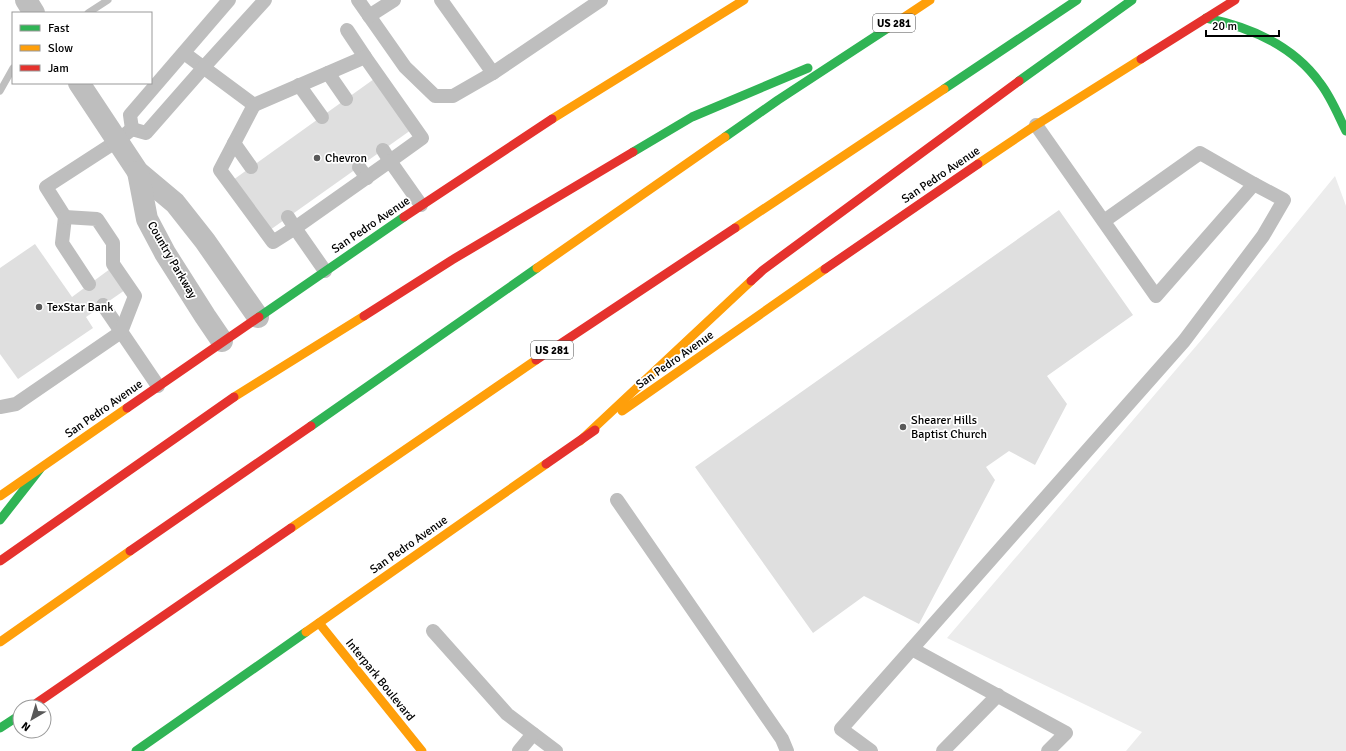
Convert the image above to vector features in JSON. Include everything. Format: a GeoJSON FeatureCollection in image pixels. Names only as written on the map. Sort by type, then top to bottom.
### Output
{"type":"FeatureCollection","features":[{"type":"Feature","properties":{"kind":"main road","name":"San Pedro Avenue"},"geometry":{"type":"LineString","coordinates":[[0,496],[222,341],[500,152],[610,81],[744,0]]}},
{"type":"Feature","properties":{"kind":"main road","name":"US 281"},"geometry":{"type":"LineString","coordinates":[[0,642],[778,100],[930,0]]}},
{"type":"Feature","properties":{"kind":"main road","name":"US 281"},"geometry":{"type":"LineString","coordinates":[[43,699],[488,392],[1077,0]]}},
{"type":"Feature","properties":{"kind":"main road"},"geometry":{"type":"LineString","coordinates":[[580,441],[763,270],[994,99],[1132,0]]}},
{"type":"Feature","properties":{"kind":"main road","name":"San Pedro Avenue"},"geometry":{"type":"LineString","coordinates":[[136,751],[908,211],[1036,125],[1235,0]]}},
{"type":"Feature","properties":{"kind":"main road"},"geometry":{"type":"LineString","coordinates":[[1206,18],[1236,25],[1259,34],[1280,45],[1295,56],[1306,65],[1316,77],[1336,110],[1346,131]]}},
{"type":"Feature","properties":{"kind":"main road"},"geometry":{"type":"LineString","coordinates":[[0,561],[178,435],[267,376],[446,264],[569,190],[692,118],[858,46]]}},
{"type":"Feature","properties":{"kind":"main road"},"geometry":{"type":"LineString","coordinates":[[0,520],[40,469]]}},
{"type":"Feature","properties":{"kind":"main road","name":"Interpark Boulevard"},"geometry":{"type":"LineString","coordinates":[[319,623],[422,751]]}},
{"type":"Feature","properties":{"kind":"main road"},"geometry":{"type":"LineString","coordinates":[[0,728],[12,720]]}},
{"type":"Feature","properties":{"kind":"street"},"geometry":{"type":"LineString","coordinates":[[26,0],[33,12]]}},
{"type":"Feature","properties":{"kind":"street","name":"Country Parkway"},"geometry":{"type":"LineString","coordinates":[[81,84],[125,135],[138,172],[147,219],[165,253],[222,341]]}},
{"type":"Feature","properties":{"kind":"street","name":"Country Parkway"},"geometry":{"type":"LineString","coordinates":[[138,172],[175,203],[205,241],[258,317]]}},
{"type":"Feature","properties":{"kind":"lane"},"geometry":{"type":"LineString","coordinates":[[125,135],[130,115],[229,0]]}},
{"type":"Feature","properties":{"kind":"lane"},"geometry":{"type":"LineString","coordinates":[[89,284],[62,243],[65,217],[46,188],[125,135],[146,133],[265,0]]}},
{"type":"Feature","properties":{"kind":"lane"},"geometry":{"type":"LineString","coordinates":[[358,0],[405,67],[435,96],[453,96],[493,73],[601,0]]}},
{"type":"Feature","properties":{"kind":"lane"},"geometry":{"type":"LineString","coordinates":[[369,16],[394,0]]}},
{"type":"Feature","properties":{"kind":"lane"},"geometry":{"type":"LineString","coordinates":[[441,0],[493,73]]}},
{"type":"Feature","properties":{"kind":"lane"},"geometry":{"type":"LineString","coordinates":[[347,30],[422,138],[386,156],[363,172],[291,223],[273,242],[220,170],[254,106],[365,57]]}},
{"type":"Feature","properties":{"kind":"lane"},"geometry":{"type":"LineString","coordinates":[[184,52],[254,106]]}},
{"type":"Feature","properties":{"kind":"lane"},"geometry":{"type":"LineString","coordinates":[[328,73],[346,99]]}},
{"type":"Feature","properties":{"kind":"lane"},"geometry":{"type":"LineString","coordinates":[[300,85],[322,117]]}},
{"type":"Feature","properties":{"kind":"lane"},"geometry":{"type":"LineString","coordinates":[[1036,125],[1156,296],[1254,184]]}},
{"type":"Feature","properties":{"kind":"lane"},"geometry":{"type":"LineString","coordinates":[[234,143],[251,167]]}},
{"type":"Feature","properties":{"kind":"lane"},"geometry":{"type":"LineString","coordinates":[[871,751],[841,729],[1184,341],[1263,236],[1284,200],[1200,153],[1104,221]]}},
{"type":"Feature","properties":{"kind":"lane"},"geometry":{"type":"LineString","coordinates":[[386,156],[421,205]]}},
{"type":"Feature","properties":{"kind":"lane"},"geometry":{"type":"LineString","coordinates":[[0,407],[16,404],[121,332],[135,296],[113,264],[113,243],[97,219],[65,217]]}},
{"type":"Feature","properties":{"kind":"lane"},"geometry":{"type":"LineString","coordinates":[[291,223],[325,271]]}},
{"type":"Feature","properties":{"kind":"lane"},"geometry":{"type":"LineString","coordinates":[[103,305],[158,386]]}},
{"type":"Feature","properties":{"kind":"lane"},"geometry":{"type":"LineString","coordinates":[[616,500],[782,739],[787,751]]}},
{"type":"Feature","properties":{"kind":"lane"},"geometry":{"type":"LineString","coordinates":[[433,631],[507,714],[556,751]]}},
{"type":"Feature","properties":{"kind":"lane"},"geometry":{"type":"LineString","coordinates":[[912,649],[1066,733],[1048,751]]}},
{"type":"Feature","properties":{"kind":"lane"},"geometry":{"type":"LineString","coordinates":[[943,751],[998,695]]}},
{"type":"Feature","properties":{"kind":"lane"},"geometry":{"type":"LineString","coordinates":[[519,751],[533,734]]}},
{"type":"Feature","properties":{"kind":"shaded area"},"geometry":{"type":"Polygon","coordinates":[[[1335,176],[1346,206],[1346,751],[1126,751],[1142,732],[947,638],[1203,338],[1335,176]]]}},
{"type":"Feature","properties":{"kind":"building","name":"Chevron"},"geometry":{"type":"Polygon","coordinates":[[[374,79],[411,130],[270,230],[233,180],[374,79]]]}},
{"type":"Feature","properties":{"kind":"building","name":"Shearer Hills Baptist Church"},"geometry":{"type":"Polygon","coordinates":[[[1059,210],[1133,315],[1047,376],[1067,404],[1035,465],[1009,451],[986,467],[995,480],[919,624],[864,596],[813,633],[695,467],[1059,210]]]}},
{"type":"Feature","properties":{"kind":"building","name":"TexStar Bank"},"geometry":{"type":"Polygon","coordinates":[[[35,244],[72,297],[110,269],[125,290],[86,317],[93,328],[18,379],[0,354],[0,268],[35,244]]]}},
{"type":"Feature","properties":{"kind":"waterway"},"geometry":{"type":"LineString","coordinates":[[90,12],[108,0]]}},
{"type":"Feature","properties":{"kind":"waterway"},"geometry":{"type":"LineString","coordinates":[[0,91],[12,70]]}},
{"type":"Feature","properties":{"kind":"traffic: fast"},"geometry":{"type":"LineString","coordinates":[[944,89],[1077,0]]}},
{"type":"Feature","properties":{"kind":"traffic: fast"},"geometry":{"type":"LineString","coordinates":[[1019,81],[1132,0]]}},
{"type":"Feature","properties":{"kind":"traffic: fast"},"geometry":{"type":"LineString","coordinates":[[1206,18],[1239,27],[1254,33],[1284,48],[1297,58],[1324,88],[1346,131]]}},
{"type":"Feature","properties":{"kind":"traffic: fast"},"geometry":{"type":"LineString","coordinates":[[725,137],[778,100],[888,28]]}},
{"type":"Feature","properties":{"kind":"traffic: fast"},"geometry":{"type":"LineString","coordinates":[[633,152],[692,117],[808,68]]}},
{"type":"Feature","properties":{"kind":"traffic: fast"},"geometry":{"type":"LineString","coordinates":[[259,317],[404,217]]}},
{"type":"Feature","properties":{"kind":"traffic: fast"},"geometry":{"type":"LineString","coordinates":[[311,426],[537,268]]}},
{"type":"Feature","properties":{"kind":"traffic: fast"},"geometry":{"type":"LineString","coordinates":[[0,520],[40,469]]}},
{"type":"Feature","properties":{"kind":"traffic: fast"},"geometry":{"type":"LineString","coordinates":[[136,751],[306,632]]}},
{"type":"Feature","properties":{"kind":"traffic: fast"},"geometry":{"type":"LineString","coordinates":[[0,728],[12,720]]}},
{"type":"Feature","properties":{"kind":"traffic: slow"},"geometry":{"type":"LineString","coordinates":[[552,119],[744,0]]}},
{"type":"Feature","properties":{"kind":"traffic: slow"},"geometry":{"type":"LineString","coordinates":[[888,28],[930,0]]}},
{"type":"Feature","properties":{"kind":"traffic: slow"},"geometry":{"type":"LineString","coordinates":[[978,164],[1036,125],[1141,59]]}},
{"type":"Feature","properties":{"kind":"traffic: slow"},"geometry":{"type":"LineString","coordinates":[[735,228],[944,89]]}},
{"type":"Feature","properties":{"kind":"traffic: slow"},"geometry":{"type":"LineString","coordinates":[[537,268],[725,137]]}},
{"type":"Feature","properties":{"kind":"traffic: slow"},"geometry":{"type":"LineString","coordinates":[[622,411],[825,269]]}},
{"type":"Feature","properties":{"kind":"traffic: slow"},"geometry":{"type":"LineString","coordinates":[[580,441],[751,281]]}},
{"type":"Feature","properties":{"kind":"traffic: slow"},"geometry":{"type":"LineString","coordinates":[[234,397],[364,316]]}},
{"type":"Feature","properties":{"kind":"traffic: slow"},"geometry":{"type":"LineString","coordinates":[[291,528],[536,360]]}},
{"type":"Feature","properties":{"kind":"traffic: slow"},"geometry":{"type":"LineString","coordinates":[[0,496],[127,408]]}},
{"type":"Feature","properties":{"kind":"traffic: slow"},"geometry":{"type":"LineString","coordinates":[[306,632],[546,464]]}},
{"type":"Feature","properties":{"kind":"traffic: slow"},"geometry":{"type":"LineString","coordinates":[[0,642],[130,551]]}},
{"type":"Feature","properties":{"kind":"traffic: slow"},"geometry":{"type":"LineString","coordinates":[[319,623],[422,751]]}},
{"type":"Feature","properties":{"kind":"traffic: jam"},"geometry":{"type":"LineString","coordinates":[[1141,59],[1235,0]]}},
{"type":"Feature","properties":{"kind":"traffic: jam"},"geometry":{"type":"LineString","coordinates":[[751,281],[763,270],[1019,81]]}},
{"type":"Feature","properties":{"kind":"traffic: jam"},"geometry":{"type":"LineString","coordinates":[[404,217],[552,119]]}},
{"type":"Feature","properties":{"kind":"traffic: jam"},"geometry":{"type":"LineString","coordinates":[[364,316],[452,260],[633,152]]}},
{"type":"Feature","properties":{"kind":"traffic: jam"},"geometry":{"type":"LineString","coordinates":[[825,269],[978,164]]}},
{"type":"Feature","properties":{"kind":"traffic: jam"},"geometry":{"type":"LineString","coordinates":[[536,360],[735,228]]}},
{"type":"Feature","properties":{"kind":"traffic: jam"},"geometry":{"type":"LineString","coordinates":[[127,408],[259,317]]}},
{"type":"Feature","properties":{"kind":"traffic: jam"},"geometry":{"type":"LineString","coordinates":[[0,561],[234,397]]}},
{"type":"Feature","properties":{"kind":"traffic: jam"},"geometry":{"type":"LineString","coordinates":[[130,551],[311,426]]}},
{"type":"Feature","properties":{"kind":"traffic: jam"},"geometry":{"type":"LineString","coordinates":[[546,464],[595,430]]}},
{"type":"Feature","properties":{"kind":"traffic: jam"},"geometry":{"type":"LineString","coordinates":[[43,699],[291,528]]}},
{"type":"Feature","properties":{"kind":"place","name":"Chevron"},"geometry":{"type":"Point","coordinates":[317,158]}},
{"type":"Feature","properties":{"kind":"place","name":"TexStar Bank"},"geometry":{"type":"Point","coordinates":[39,307]}},
{"type":"Feature","properties":{"kind":"place","name":"Shearer Hills Baptist Church"},"geometry":{"type":"Point","coordinates":[903,427]}}]}
